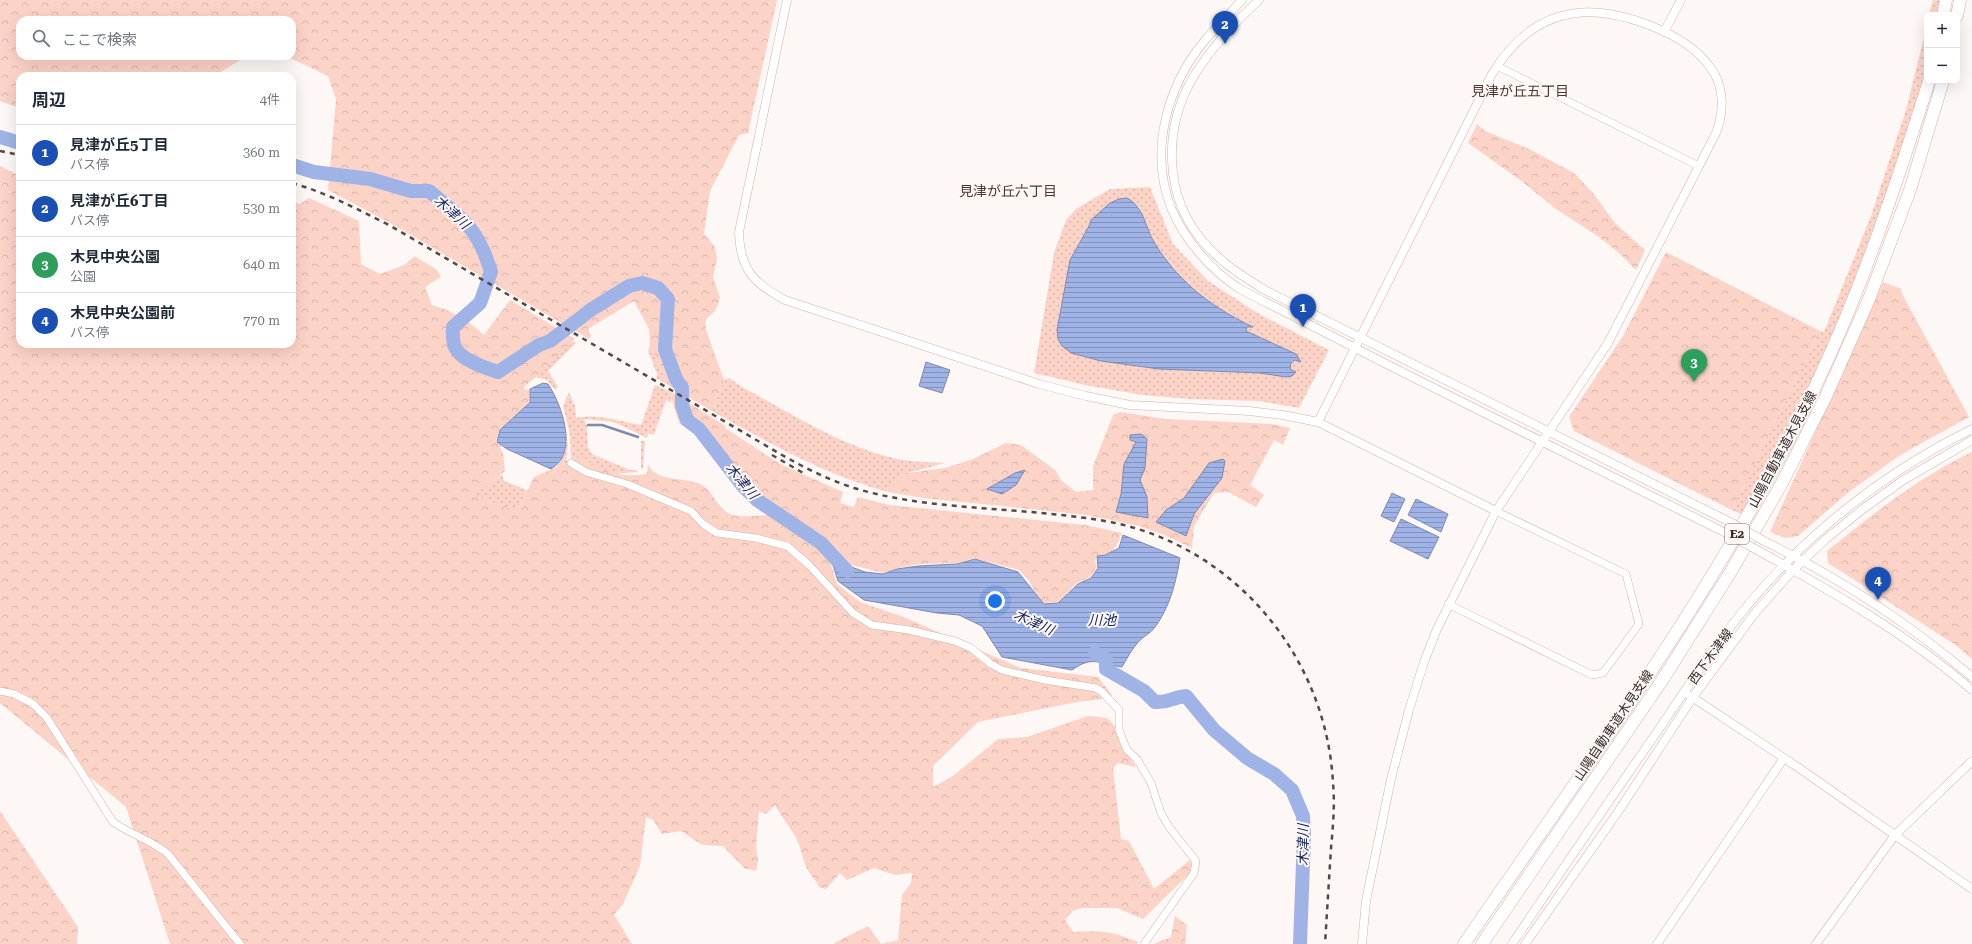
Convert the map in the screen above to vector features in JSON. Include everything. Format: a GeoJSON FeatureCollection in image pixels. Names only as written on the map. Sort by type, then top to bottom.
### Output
{"type":"FeatureCollection","features":[{"type":"Feature","properties":{"kind":"highway"},"geometry":{"type":"LineString","coordinates":[[1944,12],[1946,0]]}},
{"type":"Feature","properties":{"kind":"highway"},"geometry":{"type":"LineString","coordinates":[[1958,12],[1960,0]]}},
{"type":"Feature","properties":{"kind":"highway","name":"山陽自動車道木見支線"},"geometry":{"type":"LineString","coordinates":[[1464,944],[1650,671],[1718,566],[1768,478],[1815,387],[1855,295],[1894,190],[1928,84]]}},
{"type":"Feature","properties":{"kind":"highway","name":"山陽自動車道木見支線"},"geometry":{"type":"LineString","coordinates":[[1482,944],[1667,673],[1730,573],[1781,485],[1826,396],[1869,299],[1910,190],[1942,84]]}},
{"type":"Feature","properties":{"kind":"street"},"geometry":{"type":"LineString","coordinates":[[788,0],[739,232],[739,246],[744,262],[752,277],[765,289],[792,302],[1039,384],[1079,394],[1130,405],[1249,411],[1283,415],[1318,422],[1626,574],[1639,624],[1604,673],[1592,675],[1448,604]]}},
{"type":"Feature","properties":{"kind":"street"},"geometry":{"type":"LineString","coordinates":[[1242,0],[1205,40],[1188,64],[1165,115],[1161,161],[1164,182],[1171,208],[1182,230],[1199,253],[1217,271],[1237,287],[1354,348],[1542,441],[1794,569],[1886,625],[1945,666],[1972,690]]}},
{"type":"Feature","properties":{"kind":"street"},"geometry":{"type":"LineString","coordinates":[[1258,0],[1239,18],[1213,48],[1196,71],[1176,115],[1172,139],[1171,162],[1174,181],[1180,204],[1206,246],[1229,266],[1265,290],[1360,336],[1732,523],[1804,561],[1894,617],[1950,658],[1972,677]]}},
{"type":"Feature","properties":{"kind":"street"},"geometry":{"type":"LineString","coordinates":[[1664,32],[1681,0]]}},
{"type":"Feature","properties":{"kind":"street"},"geometry":{"type":"LineString","coordinates":[[1318,422],[1497,66],[1504,54],[1519,38],[1538,26],[1576,13],[1600,12],[1618,14],[1642,22],[1664,32],[1700,54],[1711,68],[1718,83],[1722,101],[1721,119],[1699,166],[1608,343],[1496,511],[1448,604],[1424,662],[1409,710],[1393,771],[1366,901],[1362,944]]}},
{"type":"Feature","properties":{"kind":"street"},"geometry":{"type":"LineString","coordinates":[[1497,66],[1699,166]]}},
{"type":"Feature","properties":{"kind":"street","name":"西下木津線"},"geometry":{"type":"LineString","coordinates":[[1512,944],[1684,692],[1746,607],[1784,565],[1818,532],[1856,501],[1897,472],[1934,449],[1972,429]]}},
{"type":"Feature","properties":{"kind":"street","name":"西下木津線"},"geometry":{"type":"LineString","coordinates":[[1525,944],[1620,809],[1693,697],[1755,613],[1794,569],[1826,539],[1902,481],[1972,440]]}},
{"type":"Feature","properties":{"kind":"street"},"geometry":{"type":"LineString","coordinates":[[571,463],[586,472],[627,484],[691,511],[703,524],[716,533],[756,538],[786,546],[809,564],[853,613],[872,625],[909,630],[955,641],[971,648],[991,664],[1002,670],[1044,680],[1096,688],[1102,692],[1119,710],[1119,730],[1127,750],[1137,759],[1151,783],[1161,813],[1169,827],[1196,861],[1194,873],[1144,944]]}},
{"type":"Feature","properties":{"kind":"street"},"geometry":{"type":"LineString","coordinates":[[0,691],[14,694],[32,703],[47,718],[113,822],[124,830],[158,846],[168,854],[240,944]]}},
{"type":"Feature","properties":{"kind":"street"},"geometry":{"type":"LineString","coordinates":[[1684,692],[1784,758],[1972,889]]}},
{"type":"Feature","properties":{"kind":"street"},"geometry":{"type":"LineString","coordinates":[[1657,944],[1784,758]]}},
{"type":"Feature","properties":{"kind":"street"},"geometry":{"type":"LineString","coordinates":[[1816,944],[1895,835],[1972,761]]}},
{"type":"Feature","properties":{"kind":"green space"},"geometry":{"type":"Polygon","coordinates":[[[0,0],[777,0],[748,133],[739,135],[710,191],[704,234],[715,247],[717,259],[713,277],[720,297],[716,309],[706,321],[706,330],[724,380],[712,411],[668,385],[650,345],[649,329],[634,301],[588,329],[591,336],[589,339],[392,224],[328,190],[336,99],[328,76],[294,60],[296,60],[296,16],[16,16],[16,60],[240,60],[221,72],[16,72],[16,107],[0,101],[0,0]]]}},
{"type":"Feature","properties":{"kind":"green space"},"geometry":{"type":"Polygon","coordinates":[[[1933,0],[1940,0],[1938,12],[1930,12],[1933,0]]]}},
{"type":"Feature","properties":{"kind":"green space"},"geometry":{"type":"Polygon","coordinates":[[[1924,37],[1924,78],[1889,188],[1868,244],[1823,355],[1798,410],[1741,514],[1732,510],[1820,331],[1824,332],[1871,216],[1906,110],[1924,37]]]}},
{"type":"Feature","properties":{"kind":"green space"},"geometry":{"type":"Polygon","coordinates":[[[1477,124],[1485,131],[1529,149],[1574,173],[1593,193],[1615,223],[1645,250],[1636,270],[1619,253],[1599,237],[1556,209],[1520,180],[1468,143],[1477,124]]]}},
{"type":"Feature","properties":{"kind":"green space"},"geometry":{"type":"Polygon","coordinates":[[[0,166],[16,174],[16,348],[296,348],[296,202],[300,204],[309,198],[359,221],[361,264],[380,274],[404,265],[415,256],[437,270],[441,277],[425,287],[432,305],[460,317],[484,335],[510,300],[575,339],[524,387],[525,390],[529,389],[529,401],[499,431],[496,442],[502,446],[500,447],[503,454],[505,471],[475,495],[517,512],[534,477],[580,457],[612,473],[627,475],[647,474],[648,464],[656,473],[663,476],[692,481],[703,486],[723,509],[733,515],[770,515],[762,500],[737,473],[713,440],[700,438],[679,423],[669,391],[726,426],[725,428],[780,464],[843,492],[840,503],[854,507],[858,497],[889,505],[1085,525],[1122,533],[1116,546],[1111,552],[1097,555],[1095,561],[1097,567],[1090,577],[1077,583],[1058,602],[1044,603],[1035,592],[1029,581],[1019,570],[974,558],[958,563],[920,564],[898,568],[884,573],[847,564],[837,551],[829,559],[837,584],[860,602],[901,616],[1021,668],[1098,677],[1112,695],[1103,699],[1077,702],[978,722],[933,766],[933,787],[953,776],[998,739],[1027,737],[1088,716],[1107,718],[1115,726],[1123,746],[1136,767],[1118,763],[1113,768],[1121,839],[1129,841],[1154,889],[1190,860],[1193,870],[1143,919],[1117,908],[1081,908],[1073,911],[1065,920],[1073,932],[1099,931],[1113,933],[1138,942],[1137,944],[881,944],[898,940],[902,895],[911,883],[912,873],[895,875],[874,868],[847,880],[840,873],[826,889],[819,887],[807,869],[796,837],[775,805],[766,814],[759,811],[756,846],[758,861],[756,871],[744,868],[723,846],[702,845],[681,831],[662,834],[653,820],[646,817],[640,866],[623,904],[614,915],[632,944],[170,944],[126,807],[0,703],[0,166]]]}},
{"type":"Feature","properties":{"kind":"green space"},"geometry":{"type":"Polygon","coordinates":[[[1150,187],[1173,244],[1208,281],[1259,314],[1329,350],[1299,408],[1259,401],[1190,399],[1142,395],[1085,385],[1034,373],[1054,253],[1066,220],[1076,209],[1110,189],[1150,187]],[[1127,198],[1119,199],[1110,203],[1089,226],[1070,260],[1057,330],[1058,339],[1062,346],[1071,353],[1101,361],[1159,369],[1260,373],[1286,377],[1296,372],[1290,369],[1291,363],[1295,360],[1300,361],[1296,354],[1246,331],[1247,327],[1252,327],[1205,300],[1186,283],[1153,242],[1139,207],[1127,198]]]}},
{"type":"Feature","properties":{"kind":"green space"},"geometry":{"type":"Polygon","coordinates":[[[1666,252],[1820,331],[1732,510],[1574,431],[1569,417],[1623,336],[1666,252]]]}},
{"type":"Feature","properties":{"kind":"green space"},"geometry":{"type":"Polygon","coordinates":[[[1883,282],[1902,289],[1901,292],[1969,417],[1902,454],[1850,491],[1798,536],[1785,538],[1770,532],[1883,282]]]}},
{"type":"Feature","properties":{"kind":"green space"},"geometry":{"type":"Polygon","coordinates":[[[572,341],[576,343],[548,371],[558,387],[555,390],[547,380],[536,377],[572,341]]]}},
{"type":"Feature","properties":{"kind":"green space"},"geometry":{"type":"Polygon","coordinates":[[[650,345],[668,385],[656,378],[657,374],[648,351],[650,345]]]}},
{"type":"Feature","properties":{"kind":"green space"},"geometry":{"type":"Polygon","coordinates":[[[729,378],[742,387],[820,430],[861,448],[903,460],[945,463],[907,473],[888,492],[841,476],[776,446],[712,411],[724,380],[729,378]]]}},
{"type":"Feature","properties":{"kind":"green space"},"geometry":{"type":"Polygon","coordinates":[[[655,385],[669,391],[672,403],[666,400],[654,435],[648,433],[647,438],[614,422],[584,419],[587,426],[588,447],[592,454],[630,470],[637,470],[637,472],[612,474],[580,458],[571,461],[570,435],[563,406],[569,392],[575,406],[576,418],[592,416],[641,425],[655,385]]]}},
{"type":"Feature","properties":{"kind":"green space"},"geometry":{"type":"Polygon","coordinates":[[[1120,412],[1165,419],[1272,424],[1290,428],[1283,445],[1274,440],[1250,485],[1264,495],[1256,507],[1228,492],[1214,493],[1194,526],[1192,548],[1162,534],[1139,526],[1087,515],[923,498],[888,492],[907,473],[945,468],[973,459],[1006,443],[1021,445],[1055,470],[1062,481],[1076,492],[1093,490],[1093,466],[1113,415],[1120,412]],[[1141,434],[1130,435],[1137,442],[1124,464],[1121,494],[1116,512],[1135,514],[1141,517],[1144,511],[1146,498],[1140,480],[1145,468],[1141,434]]]}},
{"type":"Feature","properties":{"kind":"green space"},"geometry":{"type":"Polygon","coordinates":[[[564,423],[568,446],[566,459],[569,462],[556,467],[563,457],[566,441],[564,423]]]}},
{"type":"Feature","properties":{"kind":"green space"},"geometry":{"type":"Polygon","coordinates":[[[641,441],[645,441],[643,469],[641,468],[641,441]]]}},
{"type":"Feature","properties":{"kind":"green space"},"geometry":{"type":"Polygon","coordinates":[[[1972,452],[1972,659],[1954,644],[1828,563],[1827,551],[1897,497],[1933,473],[1972,452]]]}},
{"type":"Feature","properties":{"kind":"green space"},"geometry":{"type":"Polygon","coordinates":[[[502,474],[504,481],[527,490],[517,512],[474,495],[502,474]]]}},
{"type":"Feature","properties":{"kind":"green space"},"geometry":{"type":"Polygon","coordinates":[[[0,811],[78,927],[77,944],[0,944],[0,811]]]}},
{"type":"Feature","properties":{"kind":"green space"},"geometry":{"type":"Polygon","coordinates":[[[1175,916],[1187,925],[1185,944],[1154,944],[1171,937],[1175,916]]]}},
{"type":"Feature","properties":{"kind":"green space"},"geometry":{"type":"Polygon","coordinates":[[[868,926],[881,944],[834,944],[836,942],[868,926]]]}},
{"type":"Feature","properties":{"kind":"water"},"geometry":{"type":"Polygon","coordinates":[[[1127,198],[1133,202],[1141,212],[1156,245],[1186,283],[1207,300],[1253,327],[1247,327],[1246,331],[1296,354],[1301,362],[1295,360],[1291,363],[1290,369],[1296,372],[1292,376],[1286,377],[1260,373],[1159,369],[1101,361],[1071,353],[1062,346],[1058,339],[1057,330],[1070,260],[1091,220],[1110,203],[1119,199],[1127,198]]]}},
{"type":"Feature","properties":{"kind":"water"},"geometry":{"type":"Polygon","coordinates":[[[926,362],[950,370],[942,393],[919,386],[926,362]]]}},
{"type":"Feature","properties":{"kind":"water"},"geometry":{"type":"Polygon","coordinates":[[[543,383],[548,384],[553,393],[565,428],[566,441],[564,452],[559,462],[551,469],[507,449],[497,442],[500,430],[530,402],[530,389],[543,383]]]}},
{"type":"Feature","properties":{"kind":"water"},"geometry":{"type":"Polygon","coordinates":[[[1141,434],[1147,439],[1145,468],[1140,480],[1147,497],[1148,518],[1116,512],[1121,494],[1124,464],[1136,442],[1130,440],[1130,435],[1141,434]]]}},
{"type":"Feature","properties":{"kind":"water"},"geometry":{"type":"Polygon","coordinates":[[[1223,459],[1225,461],[1222,478],[1194,514],[1186,536],[1156,522],[1166,510],[1184,498],[1209,463],[1223,459]]]}},
{"type":"Feature","properties":{"kind":"water"},"geometry":{"type":"Polygon","coordinates":[[[1025,470],[1016,485],[1002,494],[987,489],[1015,473],[1025,470]]]}},
{"type":"Feature","properties":{"kind":"water"},"geometry":{"type":"Polygon","coordinates":[[[1392,493],[1405,499],[1394,522],[1381,516],[1392,493]]]}},
{"type":"Feature","properties":{"kind":"water"},"geometry":{"type":"Polygon","coordinates":[[[1416,499],[1448,514],[1441,532],[1408,515],[1416,499]]]}},
{"type":"Feature","properties":{"kind":"water"},"geometry":{"type":"Polygon","coordinates":[[[1401,519],[1439,537],[1428,559],[1390,541],[1401,519]]]}},
{"type":"Feature","properties":{"kind":"water","name":"川池"},"geometry":{"type":"Polygon","coordinates":[[[1123,535],[1180,558],[1177,576],[1165,611],[1153,629],[1136,644],[1122,667],[1091,662],[1079,665],[1072,670],[1002,657],[982,626],[959,615],[937,613],[864,600],[838,581],[831,559],[837,554],[846,565],[865,572],[883,574],[897,569],[918,566],[957,564],[975,559],[1018,572],[1044,604],[1058,603],[1078,584],[1091,578],[1098,568],[1097,556],[1105,555],[1119,548],[1123,535]]]}},
{"type":"Feature","properties":{"kind":"waterway","name":"木津川"},"geometry":{"type":"LineString","coordinates":[[0,137],[16,142]]}},
{"type":"Feature","properties":{"kind":"waterway","name":"木津川"},"geometry":{"type":"LineString","coordinates":[[296,166],[314,172],[370,179],[411,191],[429,191],[460,217],[475,234],[481,245],[491,272],[480,303],[453,327],[453,342],[458,352],[462,356],[474,363],[498,372],[539,345],[550,341],[592,309],[629,286],[642,283],[658,288],[668,299],[665,349],[676,379],[682,388],[682,405],[687,420],[699,429],[743,486],[757,500],[821,543],[847,571]]}},
{"type":"Feature","properties":{"kind":"waterway"},"geometry":{"type":"LineString","coordinates":[[588,425],[602,425],[638,437]]}},
{"type":"Feature","properties":{"kind":"waterway","name":"木津川"},"geometry":{"type":"LineString","coordinates":[[1095,653],[1106,659],[1106,669],[1144,691],[1155,702],[1164,702],[1186,696],[1214,730],[1247,758],[1274,774],[1292,790],[1303,816],[1304,836],[1300,944]]}},
{"type":"Feature","properties":{"kind":"railway"},"geometry":{"type":"LineString","coordinates":[[0,151],[16,154]]}},
{"type":"Feature","properties":{"kind":"railway"},"geometry":{"type":"LineString","coordinates":[[296,184],[330,196],[389,225],[782,455],[835,481],[879,495],[904,500],[956,506],[1035,512],[1119,524],[1138,529],[1178,545],[1214,567],[1247,594],[1275,626],[1298,661],[1316,699],[1327,740],[1334,791],[1325,944]]}},
{"type":"Feature","properties":{"kind":"railway"},"geometry":{"type":"LineString","coordinates":[[772,455],[805,474]]}},
{"type":"Feature","properties":{"kind":"place","name":"見津が丘6丁目"},"geometry":{"type":"Point","coordinates":[1225,44]}},
{"type":"Feature","properties":{"kind":"place","name":"見津が丘5丁目"},"geometry":{"type":"Point","coordinates":[1303,327]}},
{"type":"Feature","properties":{"kind":"place","name":"木見中央公園"},"geometry":{"type":"Point","coordinates":[1694,382]}},
{"type":"Feature","properties":{"kind":"place","name":"木見中央公園前"},"geometry":{"type":"Point","coordinates":[1878,600]}},
{"type":"Feature","properties":{"kind":"district","name":"見津が丘五丁目"},"geometry":{"type":"Point","coordinates":[1520,91]}},
{"type":"Feature","properties":{"kind":"district","name":"見津が丘六丁目"},"geometry":{"type":"Point","coordinates":[1008,191]}}]}
